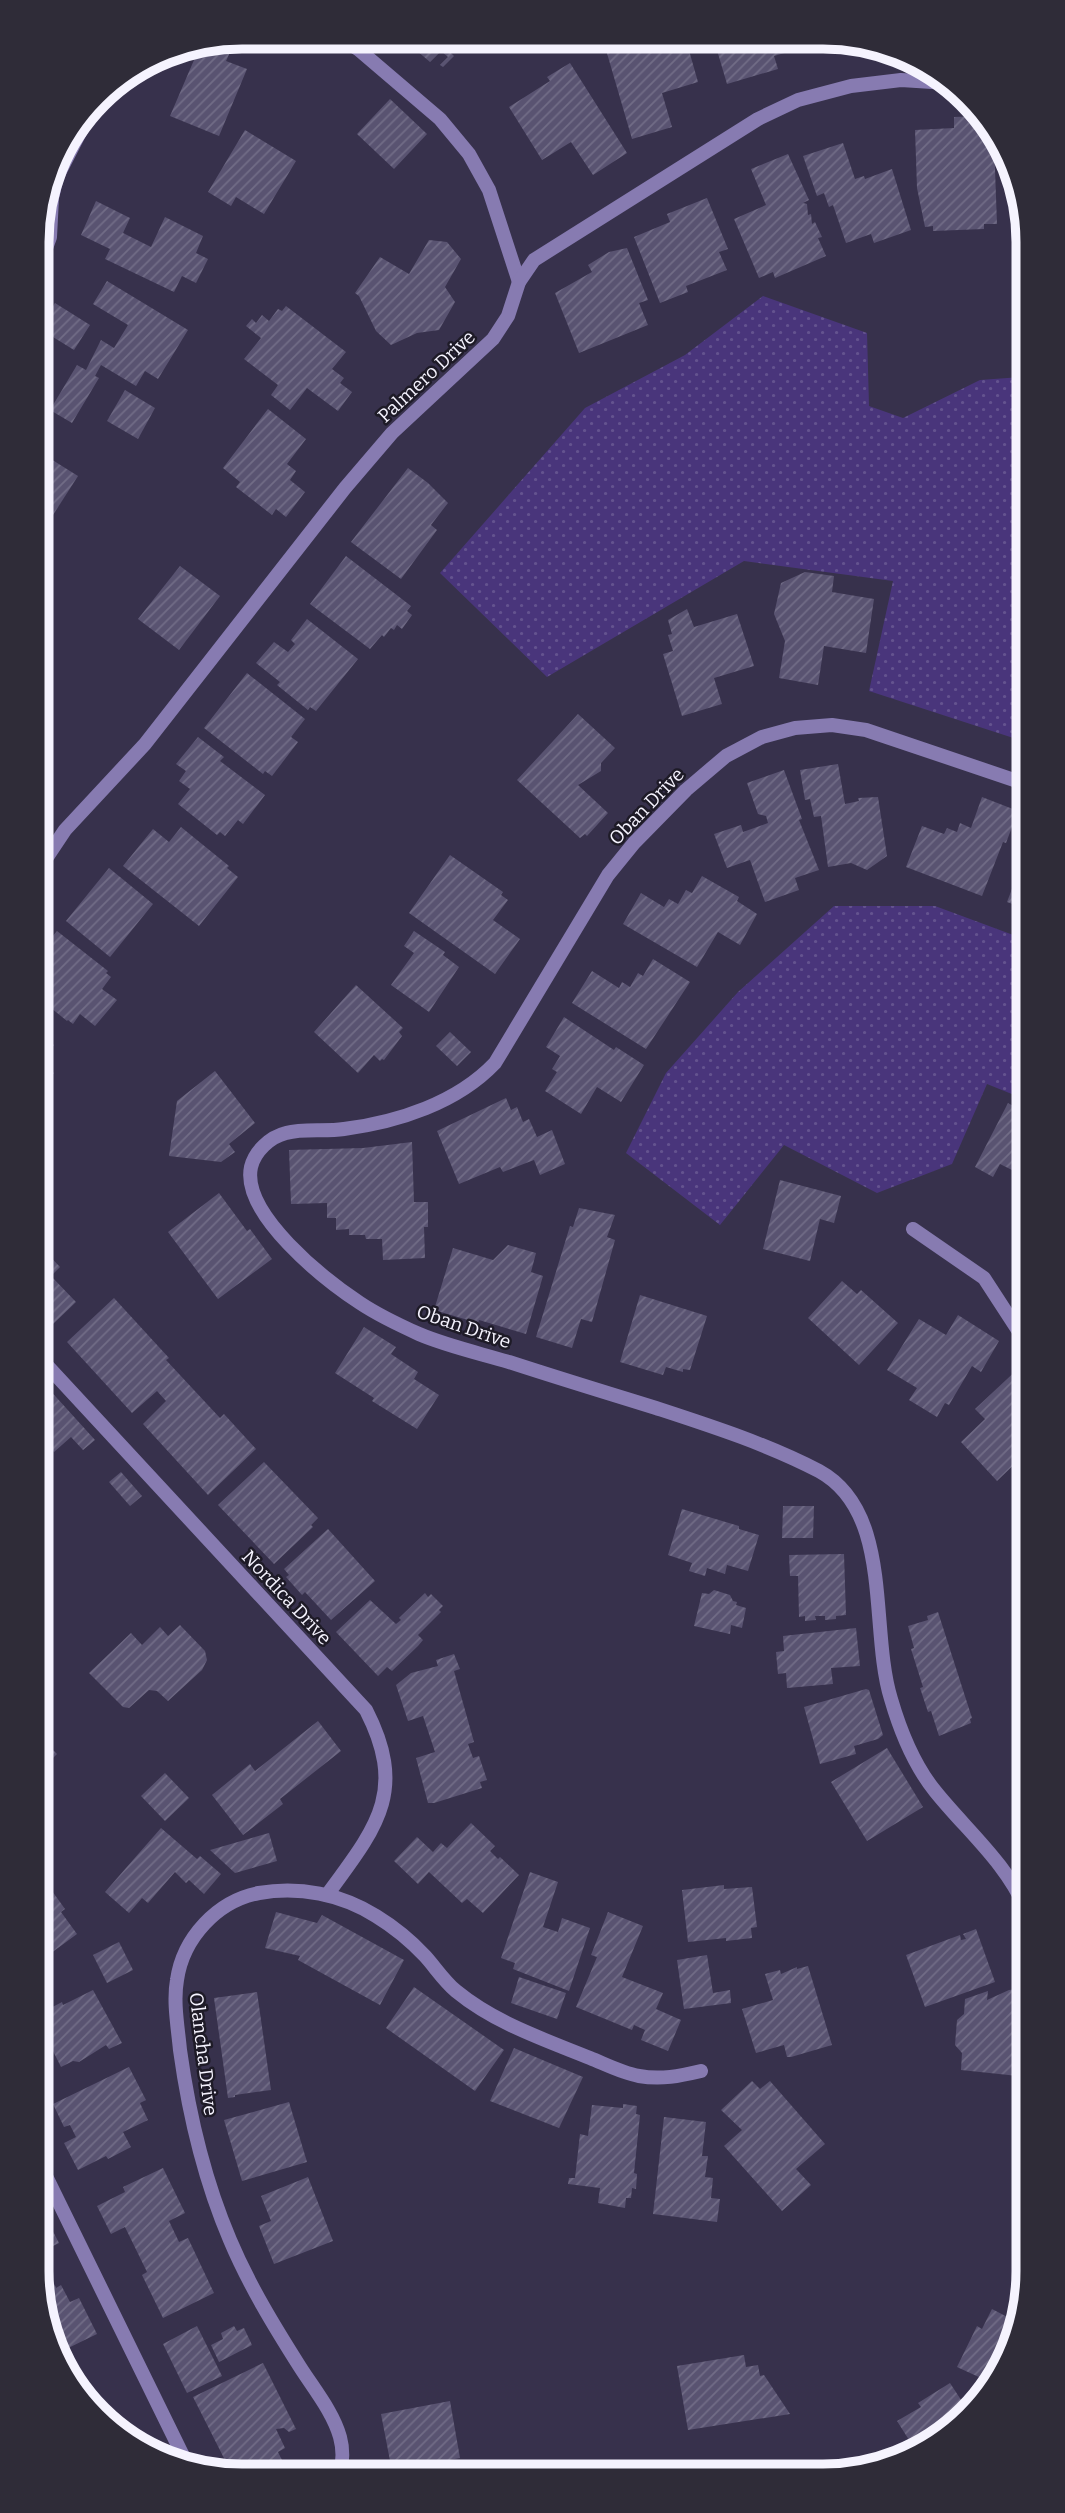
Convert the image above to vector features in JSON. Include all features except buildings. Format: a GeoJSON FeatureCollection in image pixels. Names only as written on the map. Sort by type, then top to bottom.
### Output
{"type":"FeatureCollection","features":[{"type":"Feature","properties":{"kind":"street"},"geometry":{"type":"LineString","coordinates":[[359,49],[440,119],[469,154],[489,191],[519,282]]}},
{"type":"Feature","properties":{"kind":"street","name":"Palmero Drive"},"geometry":{"type":"LineString","coordinates":[[49,854],[65,830],[145,744],[392,433],[493,339],[509,316],[519,282],[534,260],[758,119],[798,100],[851,86],[901,80],[929,81]]}},
{"type":"Feature","properties":{"kind":"street"},"geometry":{"type":"LineString","coordinates":[[49,240],[51,217]]}},
{"type":"Feature","properties":{"kind":"street","name":"Oban Drive"},"geometry":{"type":"LineString","coordinates":[[1016,781],[866,730],[832,726],[795,728],[762,737],[726,756],[686,790],[608,874],[495,1063],[478,1080],[432,1105],[383,1122],[341,1130],[285,1133],[262,1146],[252,1163],[250,1183],[256,1202],[284,1238],[321,1275],[363,1305],[421,1335],[735,1433],[822,1473],[846,1493],[862,1517],[871,1548],[881,1655],[890,1698],[908,1747],[932,1787],[996,1858],[1016,1890]]}},
{"type":"Feature","properties":{"kind":"street"},"geometry":{"type":"LineString","coordinates":[[913,1229],[984,1278],[1016,1327]]}},
{"type":"Feature","properties":{"kind":"street","name":"Nordica Drive"},"geometry":{"type":"LineString","coordinates":[[49,1368],[366,1710],[379,1736],[386,1765],[385,1797],[366,1841],[327,1895]]}},
{"type":"Feature","properties":{"kind":"street","name":"Olancha Drive"},"geometry":{"type":"LineString","coordinates":[[342,2464],[341,2439],[332,2417],[261,2306],[230,2241],[206,2177],[186,2095],[177,2023],[176,1981],[185,1953],[199,1930],[219,1910],[246,1896],[279,1890],[327,1895],[363,1908],[397,1930],[452,1988],[483,2012],[510,2026],[637,2076],[666,2079],[701,2071]]}},
{"type":"Feature","properties":{"kind":"street"},"geometry":{"type":"LineString","coordinates":[[49,2182],[182,2455]]}},
{"type":"Feature","properties":{"kind":"shaded area"},"geometry":{"type":"Polygon","coordinates":[[[763,296],[867,333],[869,406],[903,418],[980,380],[1016,377],[1016,739],[869,691],[893,581],[744,561],[547,677],[440,573],[585,408],[685,355],[763,296]]]}},
{"type":"Feature","properties":{"kind":"shaded area"},"geometry":{"type":"Polygon","coordinates":[[[834,906],[935,906],[1016,936],[1016,1096],[987,1084],[952,1164],[877,1193],[784,1145],[720,1225],[626,1153],[666,1073],[738,992],[834,906]]]}}]}
